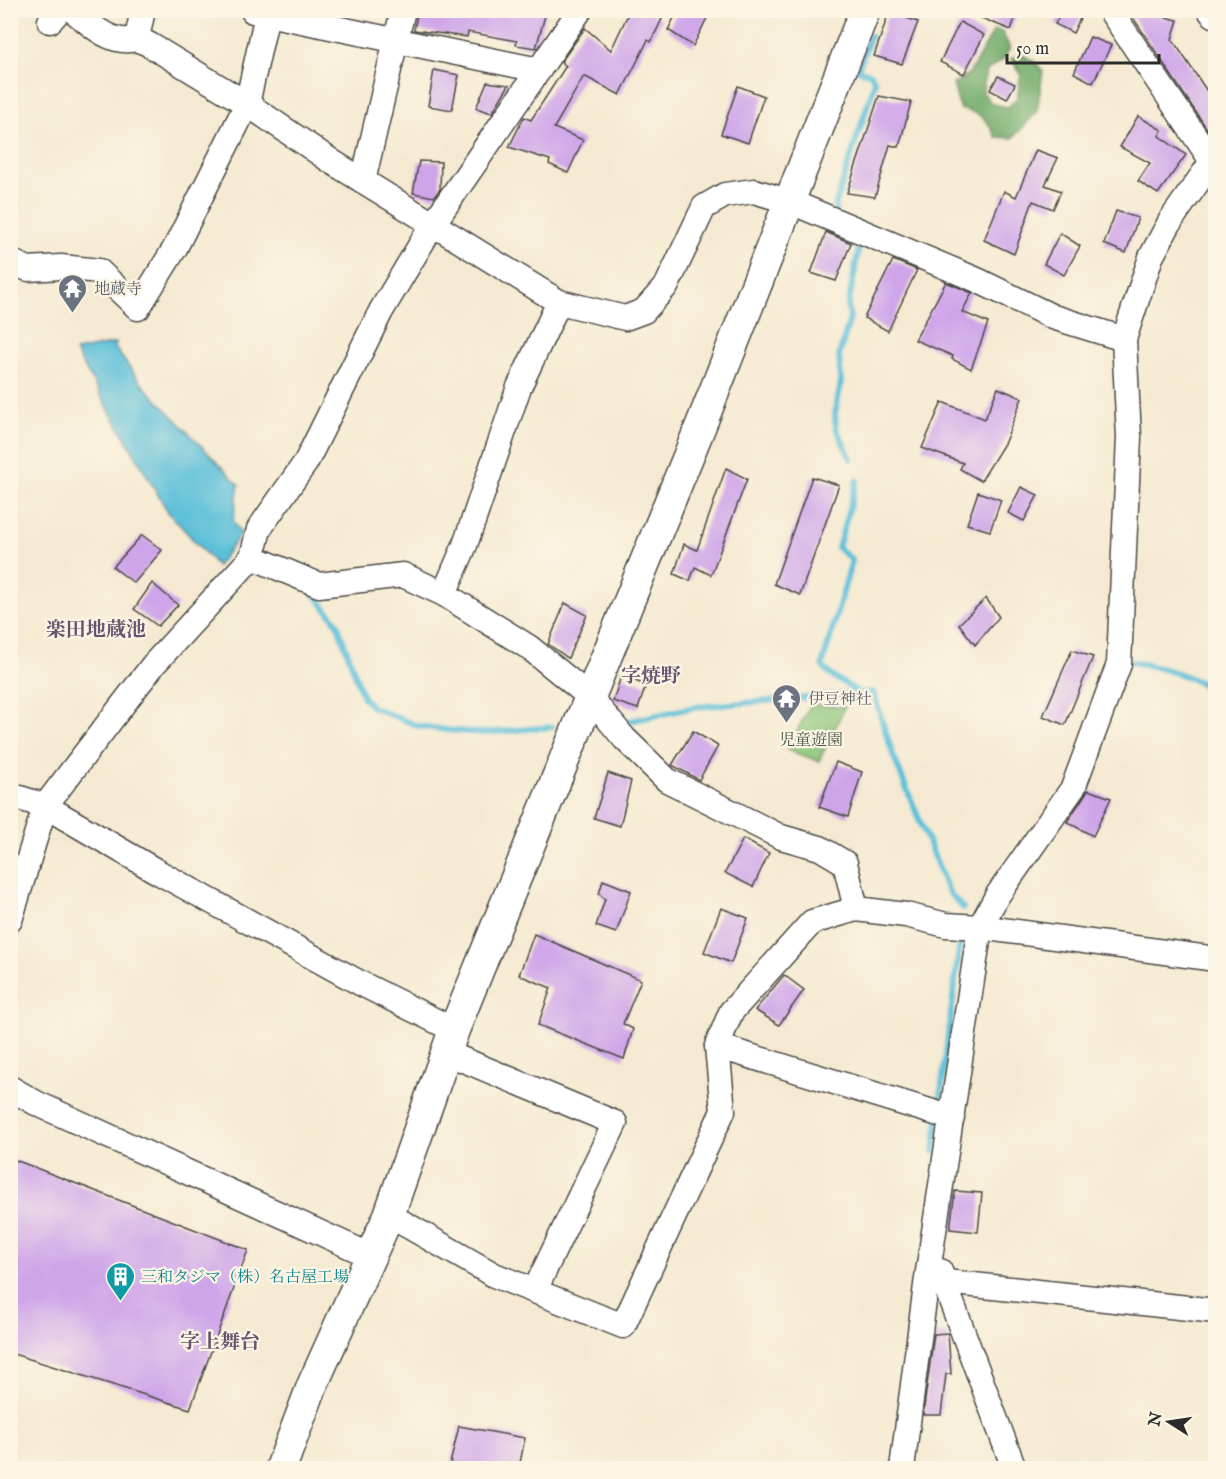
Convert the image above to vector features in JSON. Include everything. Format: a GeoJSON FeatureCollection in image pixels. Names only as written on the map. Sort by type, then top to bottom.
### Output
{"type":"FeatureCollection","features":[{"type":"Feature","properties":{"kind":"street"},"geometry":{"type":"LineString","coordinates":[[137,38],[143,10]]}},
{"type":"Feature","properties":{"kind":"street"},"geometry":{"type":"LineString","coordinates":[[363,181],[403,10]]}},
{"type":"Feature","properties":{"kind":"street"},"geometry":{"type":"LineString","coordinates":[[10,920],[45,806],[154,664],[252,557],[259,529],[306,462],[381,311],[433,224],[580,10]]}},
{"type":"Feature","properties":{"kind":"street"},"geometry":{"type":"LineString","coordinates":[[281,1468],[312,1386],[389,1215],[451,1041],[791,202],[865,10]]}},
{"type":"Feature","properties":{"kind":"street"},"geometry":{"type":"LineString","coordinates":[[902,1468],[927,1278],[952,1118],[968,987],[980,927],[998,896],[1073,788],[1119,664],[1129,437],[1124,339],[1151,257],[1171,220],[1214,161],[1110,10]]}},
{"type":"Feature","properties":{"kind":"street"},"geometry":{"type":"LineString","coordinates":[[10,261],[28,269],[61,267],[99,271],[138,308],[175,248],[247,104],[263,12],[539,70]]}},
{"type":"Feature","properties":{"kind":"street"},"geometry":{"type":"LineString","coordinates":[[61,14],[119,40],[137,38],[247,104],[363,181],[560,302],[625,318],[644,311],[667,285],[704,207],[725,195],[747,192],[791,202],[977,280],[1053,317],[1124,339]]}},
{"type":"Feature","properties":{"kind":"street"},"geometry":{"type":"LineString","coordinates":[[444,594],[465,545],[519,387],[560,302]]}},
{"type":"Feature","properties":{"kind":"street"},"geometry":{"type":"LineString","coordinates":[[252,557],[319,585],[403,576],[444,594],[530,648],[590,697],[624,738],[667,780],[781,837],[820,848],[845,863],[856,909]]}},
{"type":"Feature","properties":{"kind":"street"},"geometry":{"type":"LineString","coordinates":[[10,795],[45,806],[299,950],[451,1041],[615,1123],[536,1290]]}},
{"type":"Feature","properties":{"kind":"street"},"geometry":{"type":"LineString","coordinates":[[389,1215],[495,1275],[623,1326],[723,1111],[717,1046],[731,1012],[812,922],[856,909],[906,915],[946,925],[980,927],[1215,958]]}},
{"type":"Feature","properties":{"kind":"street"},"geometry":{"type":"LineString","coordinates":[[717,1046],[952,1118]]}},
{"type":"Feature","properties":{"kind":"street"},"geometry":{"type":"LineString","coordinates":[[10,1088],[36,1103],[371,1256]]}},
{"type":"Feature","properties":{"kind":"street"},"geometry":{"type":"LineString","coordinates":[[932,1256],[946,1282],[1014,1468]]}},
{"type":"Feature","properties":{"kind":"street"},"geometry":{"type":"LineString","coordinates":[[946,1282],[1215,1311]]}},
{"type":"Feature","properties":{"kind":"green space"},"geometry":{"type":"Polygon","coordinates":[[[994,30],[1002,32],[1010,48],[1003,60],[986,71],[983,92],[992,104],[1008,107],[1017,98],[1021,74],[1011,59],[1022,54],[1036,63],[1043,71],[1037,112],[1013,138],[996,137],[982,117],[960,109],[953,84],[969,74],[994,30]]]}},
{"type":"Feature","properties":{"kind":"green space","name":"児童遊園"},"geometry":{"type":"Polygon","coordinates":[[[811,704],[845,707],[819,761],[787,750],[811,704]]]}},
{"type":"Feature","properties":{"kind":"water"},"geometry":{"type":"Polygon","coordinates":[[[116,343],[115,348],[142,384],[239,485],[233,521],[241,534],[217,566],[168,512],[75,351],[116,343]]]}},
{"type":"Feature","properties":{"kind":"building"},"geometry":{"type":"Polygon","coordinates":[[[418,10],[510,10],[509,15],[546,12],[536,48],[516,45],[517,41],[468,32],[467,37],[414,30],[418,10]]]}},
{"type":"Feature","properties":{"kind":"building"},"geometry":{"type":"Polygon","coordinates":[[[630,10],[645,10],[662,19],[651,42],[648,40],[620,95],[584,76],[554,128],[583,140],[568,173],[549,164],[550,160],[509,147],[524,117],[531,120],[566,66],[561,62],[585,28],[611,50],[630,10]]]}},
{"type":"Feature","properties":{"kind":"building"},"geometry":{"type":"Polygon","coordinates":[[[678,10],[711,10],[693,46],[668,30],[678,10]]]}},
{"type":"Feature","properties":{"kind":"building"},"geometry":{"type":"Polygon","coordinates":[[[962,10],[1018,10],[1011,30],[962,10]]]}},
{"type":"Feature","properties":{"kind":"building"},"geometry":{"type":"Polygon","coordinates":[[[1062,10],[1084,10],[1073,33],[1055,24],[1062,10]]]}},
{"type":"Feature","properties":{"kind":"building"},"geometry":{"type":"Polygon","coordinates":[[[1134,10],[1178,20],[1172,39],[1215,103],[1215,141],[1132,16],[1134,10]]]}},
{"type":"Feature","properties":{"kind":"building"},"geometry":{"type":"Polygon","coordinates":[[[889,12],[918,22],[902,64],[874,56],[889,12]]]}},
{"type":"Feature","properties":{"kind":"building"},"geometry":{"type":"Polygon","coordinates":[[[960,22],[984,35],[964,74],[940,62],[960,22]]]}},
{"type":"Feature","properties":{"kind":"building"},"geometry":{"type":"Polygon","coordinates":[[[1090,37],[1111,45],[1093,83],[1074,73],[1090,37]]]}},
{"type":"Feature","properties":{"kind":"building"},"geometry":{"type":"Polygon","coordinates":[[[434,70],[459,75],[452,110],[428,106],[434,70]]]}},
{"type":"Feature","properties":{"kind":"building"},"geometry":{"type":"Polygon","coordinates":[[[998,76],[1015,84],[1007,99],[990,90],[998,76]]]}},
{"type":"Feature","properties":{"kind":"building"},"geometry":{"type":"Polygon","coordinates":[[[487,82],[509,85],[492,113],[476,108],[487,82]]]}},
{"type":"Feature","properties":{"kind":"building"},"geometry":{"type":"Polygon","coordinates":[[[738,86],[764,96],[748,143],[721,134],[738,86]]]}},
{"type":"Feature","properties":{"kind":"building"},"geometry":{"type":"Polygon","coordinates":[[[879,96],[911,102],[899,147],[890,145],[875,197],[847,193],[879,96]]]}},
{"type":"Feature","properties":{"kind":"building"},"geometry":{"type":"Polygon","coordinates":[[[1138,116],[1162,130],[1159,136],[1186,155],[1158,194],[1138,181],[1150,163],[1120,147],[1138,116]]]}},
{"type":"Feature","properties":{"kind":"building"},"geometry":{"type":"Polygon","coordinates":[[[1036,150],[1058,158],[1045,185],[1061,191],[1053,209],[1033,201],[1014,254],[984,240],[1004,191],[1016,197],[1036,150]]]}},
{"type":"Feature","properties":{"kind":"building"},"geometry":{"type":"Polygon","coordinates":[[[419,161],[441,162],[440,189],[434,197],[413,193],[419,161]]]}},
{"type":"Feature","properties":{"kind":"building"},"geometry":{"type":"Polygon","coordinates":[[[1116,211],[1138,218],[1126,253],[1104,244],[1116,211]]]}},
{"type":"Feature","properties":{"kind":"building"},"geometry":{"type":"Polygon","coordinates":[[[826,232],[851,243],[836,281],[811,273],[826,232]]]}},
{"type":"Feature","properties":{"kind":"building"},"geometry":{"type":"Polygon","coordinates":[[[1060,233],[1080,246],[1064,275],[1044,264],[1060,233]]]}},
{"type":"Feature","properties":{"kind":"building"},"geometry":{"type":"Polygon","coordinates":[[[893,260],[917,270],[888,331],[864,318],[893,260]]]}},
{"type":"Feature","properties":{"kind":"building"},"geometry":{"type":"Polygon","coordinates":[[[946,282],[972,293],[962,312],[988,323],[971,369],[952,359],[953,356],[915,340],[946,282]]]}},
{"type":"Feature","properties":{"kind":"building"},"geometry":{"type":"Polygon","coordinates":[[[998,388],[1022,398],[1005,442],[981,481],[960,469],[963,463],[922,448],[942,402],[985,419],[998,388]]]}},
{"type":"Feature","properties":{"kind":"building"},"geometry":{"type":"Polygon","coordinates":[[[726,468],[747,479],[711,575],[695,567],[690,581],[674,574],[684,544],[697,550],[726,468]]]}},
{"type":"Feature","properties":{"kind":"building"},"geometry":{"type":"Polygon","coordinates":[[[812,477],[839,485],[800,595],[774,584],[812,477]]]}},
{"type":"Feature","properties":{"kind":"building"},"geometry":{"type":"Polygon","coordinates":[[[1021,487],[1038,495],[1024,521],[1008,513],[1021,487]]]}},
{"type":"Feature","properties":{"kind":"building"},"geometry":{"type":"Polygon","coordinates":[[[978,492],[1001,500],[990,531],[967,524],[978,492]]]}},
{"type":"Feature","properties":{"kind":"building"},"geometry":{"type":"Polygon","coordinates":[[[142,535],[162,550],[134,583],[113,567],[142,535]]]}},
{"type":"Feature","properties":{"kind":"building"},"geometry":{"type":"Polygon","coordinates":[[[152,583],[178,605],[158,626],[134,609],[152,583]]]}},
{"type":"Feature","properties":{"kind":"building"},"geometry":{"type":"Polygon","coordinates":[[[986,598],[999,617],[975,645],[959,624],[986,598]]]}},
{"type":"Feature","properties":{"kind":"building"},"geometry":{"type":"Polygon","coordinates":[[[565,603],[587,615],[568,658],[548,644],[565,603]]]}},
{"type":"Feature","properties":{"kind":"building"},"geometry":{"type":"Polygon","coordinates":[[[1072,650],[1093,657],[1065,725],[1043,716],[1072,650]]]}},
{"type":"Feature","properties":{"kind":"building"},"geometry":{"type":"Polygon","coordinates":[[[621,676],[646,685],[638,709],[613,701],[621,676]]]}},
{"type":"Feature","properties":{"kind":"building"},"geometry":{"type":"Polygon","coordinates":[[[693,731],[718,746],[699,780],[672,765],[693,731]]]}},
{"type":"Feature","properties":{"kind":"building"},"geometry":{"type":"Polygon","coordinates":[[[836,762],[862,772],[848,817],[819,807],[836,762]]]}},
{"type":"Feature","properties":{"kind":"building"},"geometry":{"type":"Polygon","coordinates":[[[608,773],[631,781],[620,826],[594,818],[608,773]]]}},
{"type":"Feature","properties":{"kind":"building"},"geometry":{"type":"Polygon","coordinates":[[[1088,790],[1111,798],[1093,836],[1067,822],[1088,790]]]}},
{"type":"Feature","properties":{"kind":"building"},"geometry":{"type":"Polygon","coordinates":[[[743,839],[769,853],[753,887],[725,873],[743,839]]]}},
{"type":"Feature","properties":{"kind":"building"},"geometry":{"type":"Polygon","coordinates":[[[603,880],[631,891],[616,933],[596,926],[605,899],[599,894],[603,880]]]}},
{"type":"Feature","properties":{"kind":"building"},"geometry":{"type":"Polygon","coordinates":[[[721,908],[748,918],[731,963],[704,952],[721,908]]]}},
{"type":"Feature","properties":{"kind":"building"},"geometry":{"type":"Polygon","coordinates":[[[534,934],[641,980],[623,1024],[633,1029],[624,1059],[538,1025],[551,988],[519,975],[534,934]]]}},
{"type":"Feature","properties":{"kind":"building"},"geometry":{"type":"Polygon","coordinates":[[[784,975],[804,990],[779,1025],[755,1010],[784,975]]]}},
{"type":"Feature","properties":{"kind":"building","name":"三和タジマ（株）名古屋工場"},"geometry":{"type":"Polygon","coordinates":[[[10,1158],[248,1250],[190,1409],[10,1353],[10,1158]]]}},
{"type":"Feature","properties":{"kind":"building"},"geometry":{"type":"Polygon","coordinates":[[[955,1191],[982,1193],[978,1232],[950,1229],[955,1191]]]}},
{"type":"Feature","properties":{"kind":"building"},"geometry":{"type":"Polygon","coordinates":[[[948,1333],[951,1374],[946,1374],[941,1415],[923,1415],[934,1334],[948,1333]]]}},
{"type":"Feature","properties":{"kind":"building"},"geometry":{"type":"Polygon","coordinates":[[[459,1426],[525,1438],[519,1468],[449,1468],[459,1426]]]}},
{"type":"Feature","properties":{"kind":"waterway"},"geometry":{"type":"LineString","coordinates":[[836,214],[835,206],[875,82],[871,74],[858,70],[870,36]]}},
{"type":"Feature","properties":{"kind":"waterway"},"geometry":{"type":"LineString","coordinates":[[851,459],[836,428],[835,414],[841,383],[839,355],[850,318],[848,307],[860,241]]}},
{"type":"Feature","properties":{"kind":"waterway"},"geometry":{"type":"LineString","coordinates":[[857,480],[838,548],[852,560],[822,666],[832,676],[860,693]]}},
{"type":"Feature","properties":{"kind":"waterway"},"geometry":{"type":"LineString","coordinates":[[312,591],[337,623],[363,697],[372,707],[418,726],[447,730],[482,733],[552,727]]}},
{"type":"Feature","properties":{"kind":"waterway"},"geometry":{"type":"LineString","coordinates":[[1133,662],[1186,677],[1216,692]]}},
{"type":"Feature","properties":{"kind":"waterway"},"geometry":{"type":"LineString","coordinates":[[630,721],[695,707],[873,692],[893,755],[949,893],[963,908]]}},
{"type":"Feature","properties":{"kind":"waterway"},"geometry":{"type":"LineString","coordinates":[[939,1108],[960,942]]}},
{"type":"Feature","properties":{"kind":"waterway"},"geometry":{"type":"LineString","coordinates":[[934,1152],[938,1118]]}},
{"type":"Feature","properties":{"kind":"place","name":"地蔵寺"},"geometry":{"type":"Point","coordinates":[73,314]}},
{"type":"Feature","properties":{"kind":"place","name":"伊豆神社"},"geometry":{"type":"Point","coordinates":[787,724]}},
{"type":"Feature","properties":{"kind":"place","name":"三和タジマ（株）名古屋工場"},"geometry":{"type":"Point","coordinates":[120,1302]}},
{"type":"Feature","properties":{"kind":"district","name":"楽田地蔵池"},"geometry":{"type":"Point","coordinates":[96,629]}},
{"type":"Feature","properties":{"kind":"district","name":"字焼野"},"geometry":{"type":"Point","coordinates":[651,675]}},
{"type":"Feature","properties":{"kind":"district","name":"字上舞台"},"geometry":{"type":"Point","coordinates":[220,1341]}}]}
